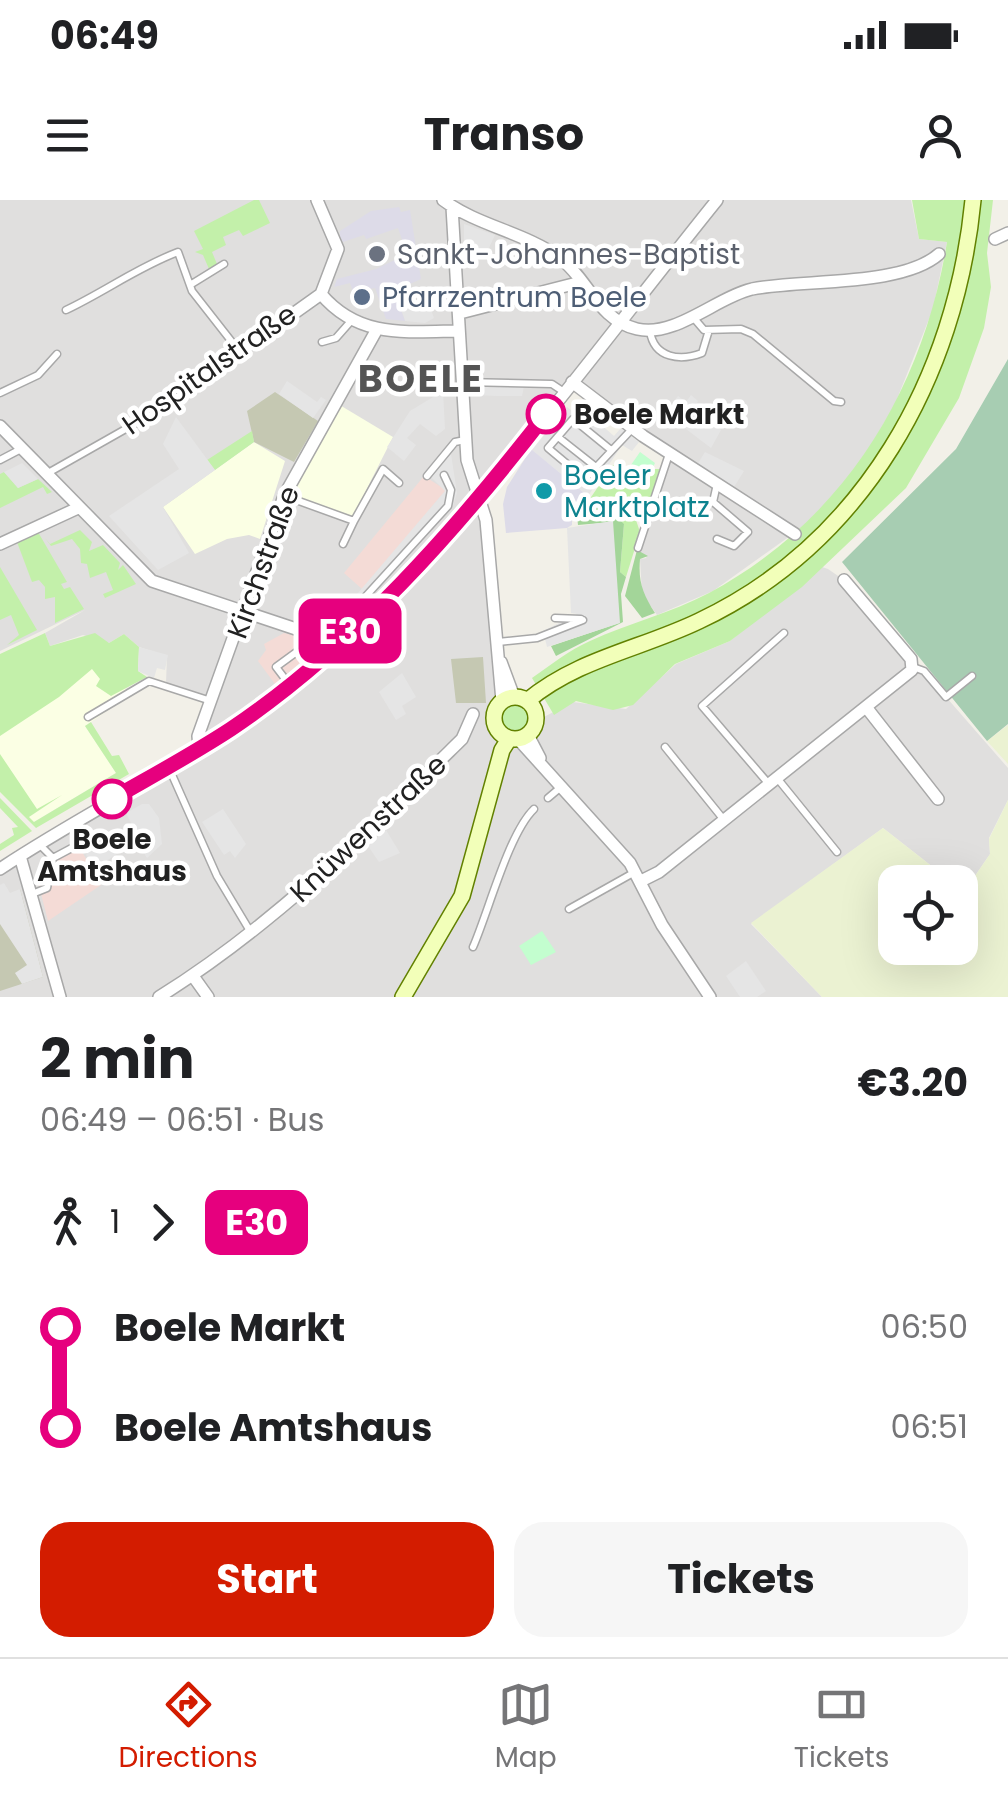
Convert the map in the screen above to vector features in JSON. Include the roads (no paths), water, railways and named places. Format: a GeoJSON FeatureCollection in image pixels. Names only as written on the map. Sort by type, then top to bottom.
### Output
{"type":"FeatureCollection","features":[{"type":"Feature","properties":{"kind":"main road"},"geometry":{"type":"LineString","coordinates":[[514,736],[494,715],[582,669],[738,602],[813,546],[853,504],[912,416],[938,358],[964,266],[973,200]]}},
{"type":"Feature","properties":{"kind":"main road"},"geometry":{"type":"LineString","coordinates":[[403,997],[462,896],[488,798],[514,736],[534,725],[519,703]]}},
{"type":"Feature","properties":{"kind":"street"},"geometry":{"type":"LineString","coordinates":[[318,200],[338,249],[321,294],[351,321],[376,332],[458,330]]}},
{"type":"Feature","properties":{"kind":"street"},"geometry":{"type":"LineString","coordinates":[[0,869],[199,748],[332,648],[478,494],[718,200]]}},
{"type":"Feature","properties":{"kind":"street"},"geometry":{"type":"LineString","coordinates":[[450,202],[560,258],[618,322],[650,330],[747,290],[894,272],[926,266],[939,254]]}},
{"type":"Feature","properties":{"kind":"street"},"geometry":{"type":"LineString","coordinates":[[450,202],[465,440],[486,520],[497,645],[519,703]]}},
{"type":"Feature","properties":{"kind":"street"},"geometry":{"type":"LineString","coordinates":[[994,239],[1008,232]]}},
{"type":"Feature","properties":{"kind":"street"},"geometry":{"type":"LineString","coordinates":[[460,313],[581,282]]}},
{"type":"Feature","properties":{"kind":"street","name":"Hospitalstraße"},"geometry":{"type":"LineString","coordinates":[[196,383],[321,294]]}},
{"type":"Feature","properties":{"kind":"street","name":"Kirchstraße"},"geometry":{"type":"LineString","coordinates":[[199,748],[198,736],[244,614],[264,542],[326,414],[373,344],[376,332]]}},
{"type":"Feature","properties":{"kind":"street"},"geometry":{"type":"LineString","coordinates":[[568,387],[794,534]]}},
{"type":"Feature","properties":{"kind":"street"},"geometry":{"type":"LineString","coordinates":[[2,432],[152,581],[314,635],[332,648]]}},
{"type":"Feature","properties":{"kind":"street"},"geometry":{"type":"LineString","coordinates":[[0,544],[78,508]]}},
{"type":"Feature","properties":{"kind":"street"},"geometry":{"type":"LineString","coordinates":[[638,876],[724,820],[866,707],[912,663],[844,580]]}},
{"type":"Feature","properties":{"kind":"street"},"geometry":{"type":"LineString","coordinates":[[866,707],[938,799]]}},
{"type":"Feature","properties":{"kind":"street","name":"Knüwenstraße"},"geometry":{"type":"LineString","coordinates":[[160,997],[250,932],[370,829],[462,739],[473,714]]}},
{"type":"Feature","properties":{"kind":"street"},"geometry":{"type":"LineString","coordinates":[[514,736],[638,876],[662,925],[707,996]]}},
{"type":"Feature","properties":{"kind":"street"},"geometry":{"type":"LineString","coordinates":[[20,856],[60,997]]}},
{"type":"Feature","properties":{"kind":"street"},"geometry":{"type":"LineString","coordinates":[[192,976],[208,997]]}},
{"type":"Feature","properties":{"kind":"lane"},"geometry":{"type":"LineString","coordinates":[[66,310],[122,284],[138,267],[178,252],[190,285],[240,351]]}},
{"type":"Feature","properties":{"kind":"lane"},"geometry":{"type":"LineString","coordinates":[[190,285],[224,264]]}},
{"type":"Feature","properties":{"kind":"lane"},"geometry":{"type":"LineString","coordinates":[[691,315],[698,325],[710,330],[741,329],[754,334],[834,402],[841,402]]}},
{"type":"Feature","properties":{"kind":"lane"},"geometry":{"type":"LineString","coordinates":[[322,342],[336,338],[351,321]]}},
{"type":"Feature","properties":{"kind":"lane"},"geometry":{"type":"LineString","coordinates":[[650,330],[651,340],[666,356],[681,361],[702,353],[710,330]]}},
{"type":"Feature","properties":{"kind":"lane"},"geometry":{"type":"LineString","coordinates":[[0,393],[38,375],[57,354]]}},
{"type":"Feature","properties":{"kind":"lane"},"geometry":{"type":"LineString","coordinates":[[460,382],[568,387]]}},
{"type":"Feature","properties":{"kind":"lane","name":"Hospitalstraße"},"geometry":{"type":"LineString","coordinates":[[45,474],[161,409],[196,383]]}},
{"type":"Feature","properties":{"kind":"lane"},"geometry":{"type":"LineString","coordinates":[[610,450],[573,419],[548,448],[586,479],[633,428]]}},
{"type":"Feature","properties":{"kind":"lane"},"geometry":{"type":"LineString","coordinates":[[558,437],[596,467]]}},
{"type":"Feature","properties":{"kind":"lane"},"geometry":{"type":"LineString","coordinates":[[427,476],[455,442],[465,440]]}},
{"type":"Feature","properties":{"kind":"lane"},"geometry":{"type":"LineString","coordinates":[[0,460],[22,449]]}},
{"type":"Feature","properties":{"kind":"lane"},"geometry":{"type":"LineString","coordinates":[[638,548],[669,453]]}},
{"type":"Feature","properties":{"kind":"lane"},"geometry":{"type":"LineString","coordinates":[[343,544],[383,468],[398,484]]}},
{"type":"Feature","properties":{"kind":"lane"},"geometry":{"type":"LineString","coordinates":[[384,589],[452,497],[444,475]]}},
{"type":"Feature","properties":{"kind":"lane"},"geometry":{"type":"LineString","coordinates":[[717,482],[713,502],[748,532],[734,546],[718,539]]}},
{"type":"Feature","properties":{"kind":"lane"},"geometry":{"type":"LineString","coordinates":[[284,496],[354,521]]}},
{"type":"Feature","properties":{"kind":"lane"},"geometry":{"type":"LineString","coordinates":[[428,528],[438,539]]}},
{"type":"Feature","properties":{"kind":"lane"},"geometry":{"type":"LineString","coordinates":[[497,645],[544,636],[582,620],[555,618]]}},
{"type":"Feature","properties":{"kind":"lane"},"geometry":{"type":"LineString","coordinates":[[784,633],[702,706],[838,852]]}},
{"type":"Feature","properties":{"kind":"lane"},"geometry":{"type":"LineString","coordinates":[[289,684],[276,667],[302,648],[316,662]]}},
{"type":"Feature","properties":{"kind":"lane"},"geometry":{"type":"LineString","coordinates":[[912,663],[946,697],[972,676]]}},
{"type":"Feature","properties":{"kind":"lane"},"geometry":{"type":"LineString","coordinates":[[88,717],[149,681],[212,702]]}},
{"type":"Feature","properties":{"kind":"lane"},"geometry":{"type":"LineString","coordinates":[[665,748],[724,820]]}},
{"type":"Feature","properties":{"kind":"lane"},"geometry":{"type":"LineString","coordinates":[[169,767],[217,876],[250,932]]}},
{"type":"Feature","properties":{"kind":"lane"},"geometry":{"type":"LineString","coordinates":[[548,798],[562,786]]}},
{"type":"Feature","properties":{"kind":"lane"},"geometry":{"type":"LineString","coordinates":[[473,947],[497,892],[515,830],[534,809]]}},
{"type":"Feature","properties":{"kind":"lane"},"geometry":{"type":"LineString","coordinates":[[53,858],[83,842],[79,821]]}},
{"type":"Feature","properties":{"kind":"lane"},"geometry":{"type":"LineString","coordinates":[[39,844],[53,858]]}},
{"type":"Feature","properties":{"kind":"lane"},"geometry":{"type":"LineString","coordinates":[[32,894],[47,888],[53,858]]}},
{"type":"Feature","properties":{"kind":"lane"},"geometry":{"type":"LineString","coordinates":[[569,909],[638,876]]}},
{"type":"Feature","properties":{"kind":"place","name":"Sankt-Johannes-Baptist"},"geometry":{"type":"Point","coordinates":[377,254]}},
{"type":"Feature","properties":{"kind":"place","name":"Pfarrzentrum Boele"},"geometry":{"type":"Point","coordinates":[362,297]}},
{"type":"Feature","properties":{"kind":"place","name":"Boele Markt"},"geometry":{"type":"Point","coordinates":[546,414]}},
{"type":"Feature","properties":{"kind":"place","name":"Boeler Marktplatz"},"geometry":{"type":"Point","coordinates":[544,491]}},
{"type":"Feature","properties":{"kind":"place","name":"Boele Amtshaus"},"geometry":{"type":"Point","coordinates":[112,799]}},
{"type":"Feature","properties":{"kind":"district","name":"BOELE"},"geometry":{"type":"Point","coordinates":[421,379]}}]}
